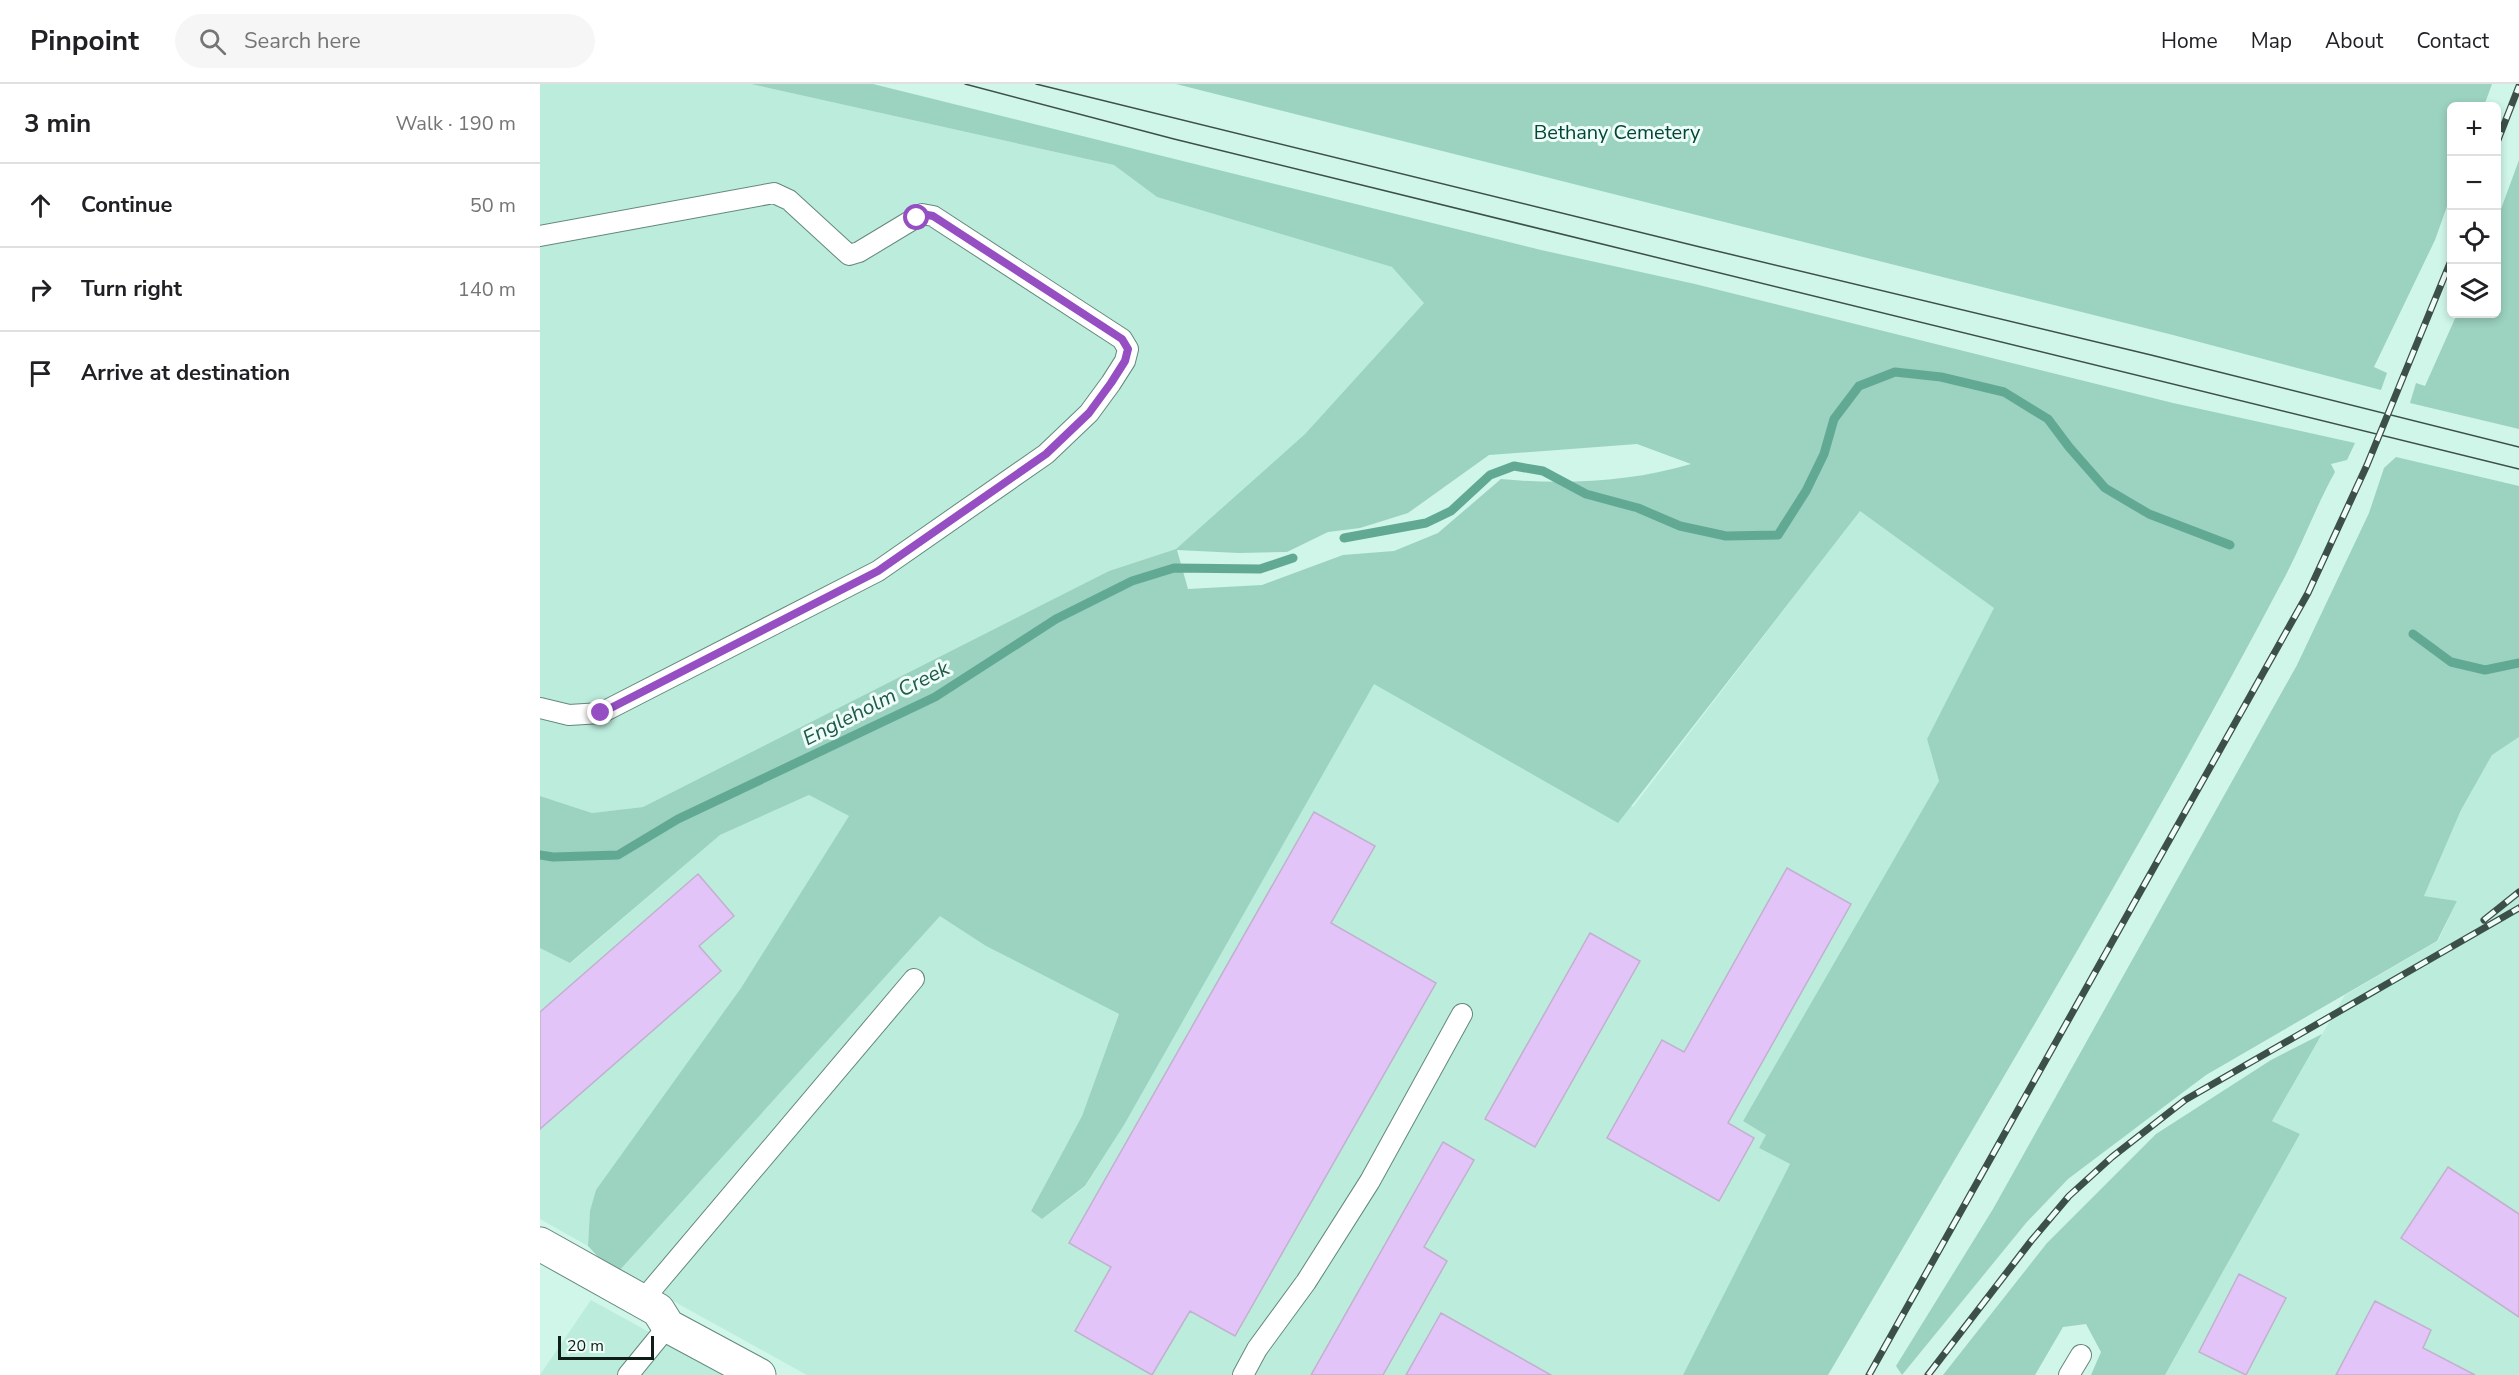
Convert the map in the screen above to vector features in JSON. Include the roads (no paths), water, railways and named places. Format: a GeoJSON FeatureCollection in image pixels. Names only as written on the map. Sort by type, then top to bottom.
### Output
{"type":"FeatureCollection","features":[{"type":"Feature","properties":{"kind":"street"},"geometry":{"type":"LineString","coordinates":[[540,1244],[658,1310],[668,1326],[759,1375]]}},
{"type":"Feature","properties":{"kind":"lane"},"geometry":{"type":"LineString","coordinates":[[540,236],[774,194],[789,200],[849,255],[859,252],[922,214],[933,216],[1122,339],[1128,349],[1125,361],[1089,413],[1046,454],[878,571],[601,713],[569,715],[540,708]]}},
{"type":"Feature","properties":{"kind":"lane"},"geometry":{"type":"LineString","coordinates":[[642,1301],[914,979]]}},
{"type":"Feature","properties":{"kind":"lane"},"geometry":{"type":"LineString","coordinates":[[1243,1375],[1257,1349],[1306,1282],[1370,1181],[1462,1014]]}},
{"type":"Feature","properties":{"kind":"lane"},"geometry":{"type":"LineString","coordinates":[[628,1375],[668,1326]]}},
{"type":"Feature","properties":{"kind":"lane"},"geometry":{"type":"LineString","coordinates":[[2069,1375],[2081,1355]]}},
{"type":"Feature","properties":{"kind":"waterway","name":"Engleholm Creek"},"geometry":{"type":"LineString","coordinates":[[1344,538],[1426,523],[1451,511],[1490,475],[1514,466],[1543,471],[1586,494],[1638,508],[1680,526],[1726,536],[1778,535],[1806,491],[1824,454],[1834,419],[1859,386],[1895,372],[1941,377],[2004,392],[2048,419],[2105,488],[2149,514],[2230,545]]}},
{"type":"Feature","properties":{"kind":"waterway","name":"Engleholm Creek"},"geometry":{"type":"LineString","coordinates":[[540,855],[553,857],[618,855],[678,819],[935,697],[1056,619],[1132,581],[1174,568],[1260,569],[1293,558]]}},
{"type":"Feature","properties":{"kind":"waterway","name":"Engleholm Creek"},"geometry":{"type":"LineString","coordinates":[[2413,634],[2451,662],[2485,670],[2519,663]]}},
{"type":"Feature","properties":{"kind":"tram line"},"geometry":{"type":"LineString","coordinates":[[965,84],[1174,139],[2519,469]]}},
{"type":"Feature","properties":{"kind":"tram line"},"geometry":{"type":"LineString","coordinates":[[1036,84],[2151,355],[2519,447]]}},
{"type":"Feature","properties":{"kind":"railway"},"geometry":{"type":"LineString","coordinates":[[2501,132],[2519,86]]}},
{"type":"Feature","properties":{"kind":"railway"},"geometry":{"type":"LineString","coordinates":[[1869,1375],[2308,593],[2367,465],[2450,264]]}},
{"type":"Feature","properties":{"kind":"railway"},"geometry":{"type":"LineString","coordinates":[[2484,920],[2519,892]]}},
{"type":"Feature","properties":{"kind":"railway"},"geometry":{"type":"LineString","coordinates":[[1928,1375],[2031,1241],[2069,1196],[2112,1157],[2185,1100],[2519,908]]}},
{"type":"Feature","properties":{"kind":"park label","name":"Bethany Cemetery"},"geometry":{"type":"Point","coordinates":[1617,132]}}]}
